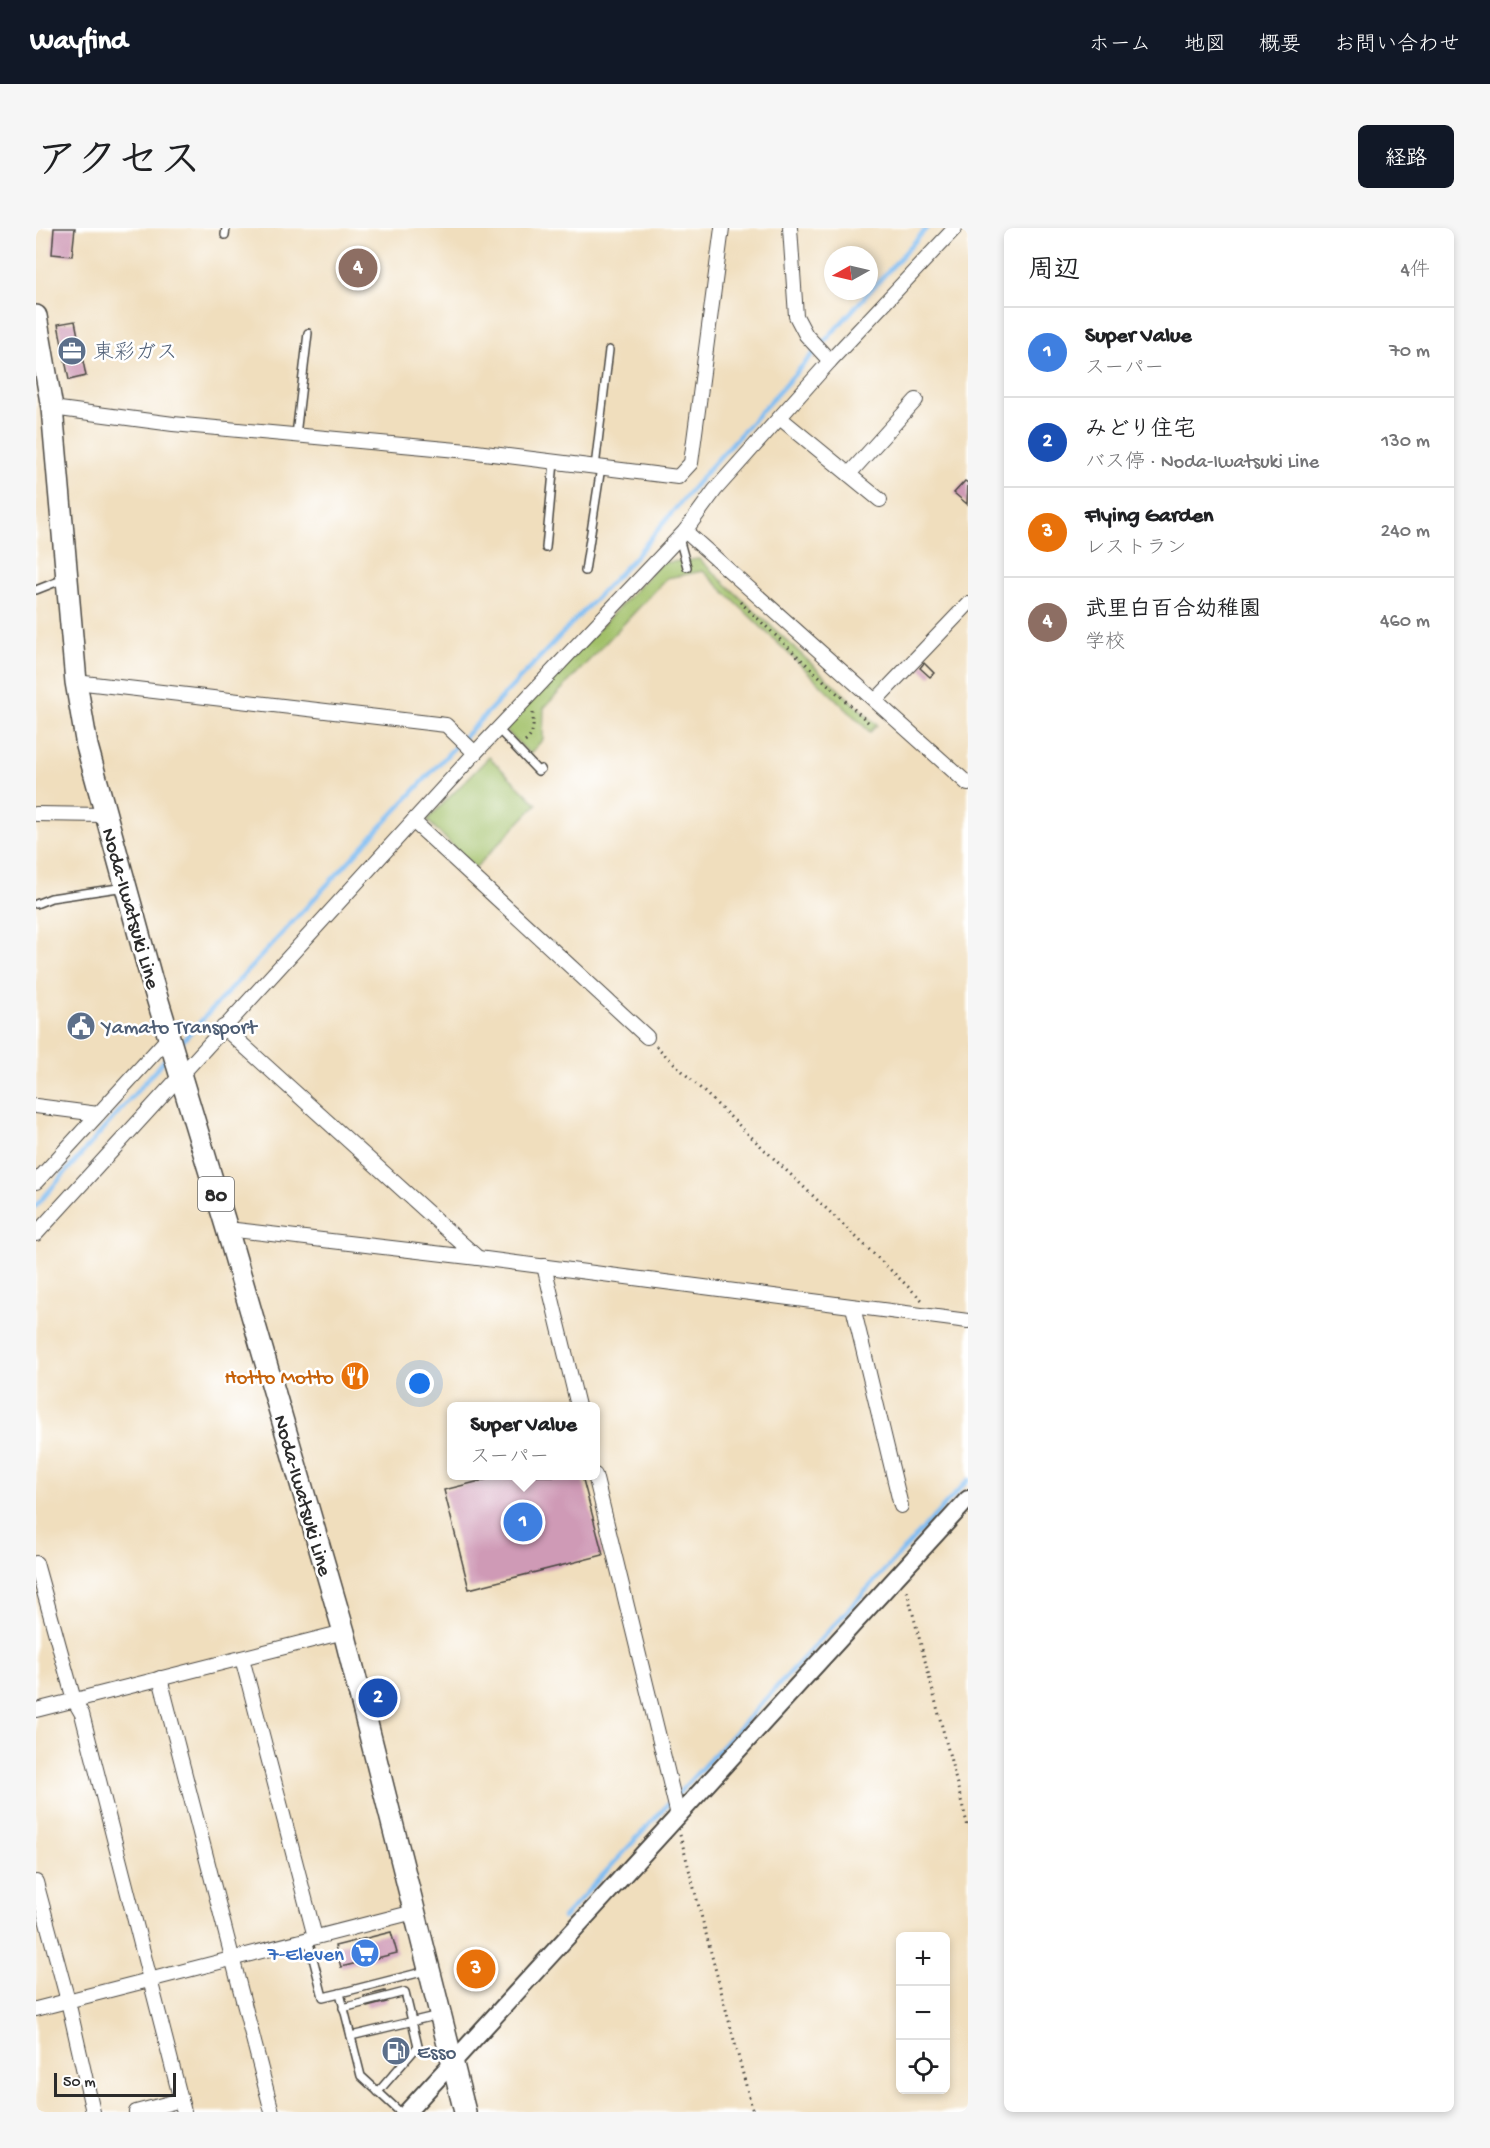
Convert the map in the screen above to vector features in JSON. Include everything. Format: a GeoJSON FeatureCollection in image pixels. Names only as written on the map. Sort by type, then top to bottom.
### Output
{"type":"FeatureCollection","features":[{"type":"Feature","properties":{"kind":"main road","name":"Noda-Iwatsuki Line"},"geometry":{"type":"LineString","coordinates":[[36,316],[41,374],[52,408],[76,682],[87,746],[125,887],[344,1632],[465,2112]]}},
{"type":"Feature","properties":{"kind":"street"},"geometry":{"type":"LineString","coordinates":[[52,408],[173,424],[468,451],[678,477],[691,463],[722,228]]}},
{"type":"Feature","properties":{"kind":"street"},"geometry":{"type":"LineString","coordinates":[[790,228],[796,316],[806,335],[830,361]]}},
{"type":"Feature","properties":{"kind":"street"},"geometry":{"type":"LineString","coordinates":[[36,1233],[475,753],[682,534],[715,490],[780,417],[955,228]]}},
{"type":"Feature","properties":{"kind":"street"},"geometry":{"type":"LineString","coordinates":[[849,474],[916,400]]}},
{"type":"Feature","properties":{"kind":"street"},"geometry":{"type":"LineString","coordinates":[[780,417],[880,500]]}},
{"type":"Feature","properties":{"kind":"street"},"geometry":{"type":"LineString","coordinates":[[682,534],[876,700],[968,784]]}},
{"type":"Feature","properties":{"kind":"street"},"geometry":{"type":"LineString","coordinates":[[876,700],[968,604]]}},
{"type":"Feature","properties":{"kind":"street"},"geometry":{"type":"LineString","coordinates":[[76,682],[446,725],[475,753]]}},
{"type":"Feature","properties":{"kind":"street"},"geometry":{"type":"LineString","coordinates":[[36,814],[105,815]]}},
{"type":"Feature","properties":{"kind":"street"},"geometry":{"type":"LineString","coordinates":[[413,821],[647,1037]]}},
{"type":"Feature","properties":{"kind":"street"},"geometry":{"type":"LineString","coordinates":[[223,1027],[478,1258]]}},
{"type":"Feature","properties":{"kind":"street"},"geometry":{"type":"LineString","coordinates":[[38,1178],[169,1037]]}},
{"type":"Feature","properties":{"kind":"street"},"geometry":{"type":"LineString","coordinates":[[36,1106],[98,1114]]}},
{"type":"Feature","properties":{"kind":"street"},"geometry":{"type":"LineString","coordinates":[[227,1229],[544,1266],[968,1321]]}},
{"type":"Feature","properties":{"kind":"street"},"geometry":{"type":"LineString","coordinates":[[544,1266],[577,1402]]}},
{"type":"Feature","properties":{"kind":"street"},"geometry":{"type":"LineString","coordinates":[[853,1306],[901,1506]]}},
{"type":"Feature","properties":{"kind":"street"},"geometry":{"type":"LineString","coordinates":[[596,1480],[676,1814]]}},
{"type":"Feature","properties":{"kind":"street"},"geometry":{"type":"LineString","coordinates":[[407,2112],[676,1814],[968,1499]]}},
{"type":"Feature","properties":{"kind":"street"},"geometry":{"type":"LineString","coordinates":[[36,1563],[74,1700],[82,1714],[183,2106],[136,2112]]}},
{"type":"Feature","properties":{"kind":"street"},"geometry":{"type":"LineString","coordinates":[[36,1710],[344,1632]]}},
{"type":"Feature","properties":{"kind":"street"},"geometry":{"type":"LineString","coordinates":[[242,1658],[311,1938]]}},
{"type":"Feature","properties":{"kind":"street"},"geometry":{"type":"LineString","coordinates":[[160,1678],[272,2112]]}},
{"type":"Feature","properties":{"kind":"street"},"geometry":{"type":"LineString","coordinates":[[36,1882],[68,2001],[93,2112]]}},
{"type":"Feature","properties":{"kind":"street"},"geometry":{"type":"LineString","coordinates":[[36,2009],[414,1912]]}},
{"type":"Feature","properties":{"kind":"lane"},"geometry":{"type":"LineString","coordinates":[[296,435],[308,333]]}},
{"type":"Feature","properties":{"kind":"lane"},"geometry":{"type":"LineString","coordinates":[[585,571],[609,351]]}},
{"type":"Feature","properties":{"kind":"lane"},"geometry":{"type":"LineString","coordinates":[[546,548],[554,462]]}},
{"type":"Feature","properties":{"kind":"lane"},"geometry":{"type":"LineString","coordinates":[[682,534],[687,567]]}},
{"type":"Feature","properties":{"kind":"lane"},"geometry":{"type":"LineString","coordinates":[[36,590],[67,578]]}},
{"type":"Feature","properties":{"kind":"lane"},"geometry":{"type":"LineString","coordinates":[[498,729],[538,771],[541,769]]}},
{"type":"Feature","properties":{"kind":"lane"},"geometry":{"type":"LineString","coordinates":[[36,904],[51,898],[125,887]]}},
{"type":"Feature","properties":{"kind":"lane"},"geometry":{"type":"LineString","coordinates":[[311,1938],[323,1997],[371,1981],[429,1970]]}},
{"type":"Feature","properties":{"kind":"lane"},"geometry":{"type":"LineString","coordinates":[[343,2008],[405,1992],[418,2046],[378,2092]]}},
{"type":"Feature","properties":{"kind":"lane"},"geometry":{"type":"LineString","coordinates":[[340,1993],[361,2076],[400,2112]]}},
{"type":"Feature","properties":{"kind":"lane"},"geometry":{"type":"LineString","coordinates":[[351,2036],[440,2015]]}},
{"type":"Feature","properties":{"kind":"path"},"geometry":{"type":"LineString","coordinates":[[739,602],[870,724]]}},
{"type":"Feature","properties":{"kind":"path"},"geometry":{"type":"LineString","coordinates":[[517,749],[531,737],[534,726],[533,710]]}},
{"type":"Feature","properties":{"kind":"path"},"geometry":{"type":"LineString","coordinates":[[647,1037],[941,1318]]}},
{"type":"Feature","properties":{"kind":"path"},"geometry":{"type":"LineString","coordinates":[[902,1572],[968,1827]]}},
{"type":"Feature","properties":{"kind":"path"},"geometry":{"type":"LineString","coordinates":[[676,1814],[753,2112]]}},
{"type":"Feature","properties":{"kind":"green space"},"geometry":{"type":"Polygon","coordinates":[[[699,559],[877,725],[870,732],[703,571],[667,578],[544,708],[543,739],[530,754],[504,729],[661,563],[699,559]]]}},
{"type":"Feature","properties":{"kind":"green space"},"geometry":{"type":"Polygon","coordinates":[[[489,757],[537,804],[475,868],[427,820],[489,757]]]}},
{"type":"Feature","properties":{"kind":"building"},"geometry":{"type":"Polygon","coordinates":[[[54,228],[75,228],[72,256],[52,254],[54,228]]]}},
{"type":"Feature","properties":{"kind":"building"},"geometry":{"type":"Polygon","coordinates":[[[75,321],[86,376],[69,380],[58,324],[75,321]]]}},
{"type":"Feature","properties":{"kind":"building"},"geometry":{"type":"Polygon","coordinates":[[[965,481],[968,483],[967,504],[954,493],[965,481]]]}},
{"type":"Feature","properties":{"kind":"building"},"geometry":{"type":"Polygon","coordinates":[[[924,663],[934,673],[930,677],[920,668],[924,663]]]}},
{"type":"Feature","properties":{"kind":"building"},"geometry":{"type":"Polygon","coordinates":[[[484,1480],[583,1480],[603,1555],[469,1589],[444,1490],[484,1480]]]}},
{"type":"Feature","properties":{"kind":"building"},"geometry":{"type":"Polygon","coordinates":[[[391,1932],[397,1953],[341,1967],[335,1946],[391,1932]]]}},
{"type":"Feature","properties":{"kind":"building"},"geometry":{"type":"Polygon","coordinates":[[[385,1991],[387,2002],[367,2007],[364,1996],[385,1991]]]}},
{"type":"Feature","properties":{"kind":"waterway"},"geometry":{"type":"LineString","coordinates":[[177,1047],[450,752],[634,558],[708,470],[927,228]]}},
{"type":"Feature","properties":{"kind":"waterway"},"geometry":{"type":"LineString","coordinates":[[36,1206],[167,1057]]}},
{"type":"Feature","properties":{"kind":"waterway"},"geometry":{"type":"LineString","coordinates":[[677,1795],[968,1480]]}},
{"type":"Feature","properties":{"kind":"waterway"},"geometry":{"type":"LineString","coordinates":[[563,1918],[671,1801]]}},
{"type":"Feature","properties":{"kind":"place","name":"武里白百合幼稚園"},"geometry":{"type":"Point","coordinates":[358,268]}},
{"type":"Feature","properties":{"kind":"place","name":"東彩ガス"},"geometry":{"type":"Point","coordinates":[72,351]}},
{"type":"Feature","properties":{"kind":"place","name":"Yamato Transport"},"geometry":{"type":"Point","coordinates":[81,1026]}},
{"type":"Feature","properties":{"kind":"place","name":"Hotto Motto"},"geometry":{"type":"Point","coordinates":[355,1376]}},
{"type":"Feature","properties":{"kind":"place","name":"Super Value"},"geometry":{"type":"Point","coordinates":[523,1522]}},
{"type":"Feature","properties":{"kind":"place","name":"みどり住宅"},"geometry":{"type":"Point","coordinates":[378,1698]}},
{"type":"Feature","properties":{"kind":"place","name":"7-Eleven"},"geometry":{"type":"Point","coordinates":[365,1953]}},
{"type":"Feature","properties":{"kind":"place","name":"Flying Garden"},"geometry":{"type":"Point","coordinates":[476,1969]}},
{"type":"Feature","properties":{"kind":"place","name":"Esso"},"geometry":{"type":"Point","coordinates":[396,2051]}}]}
